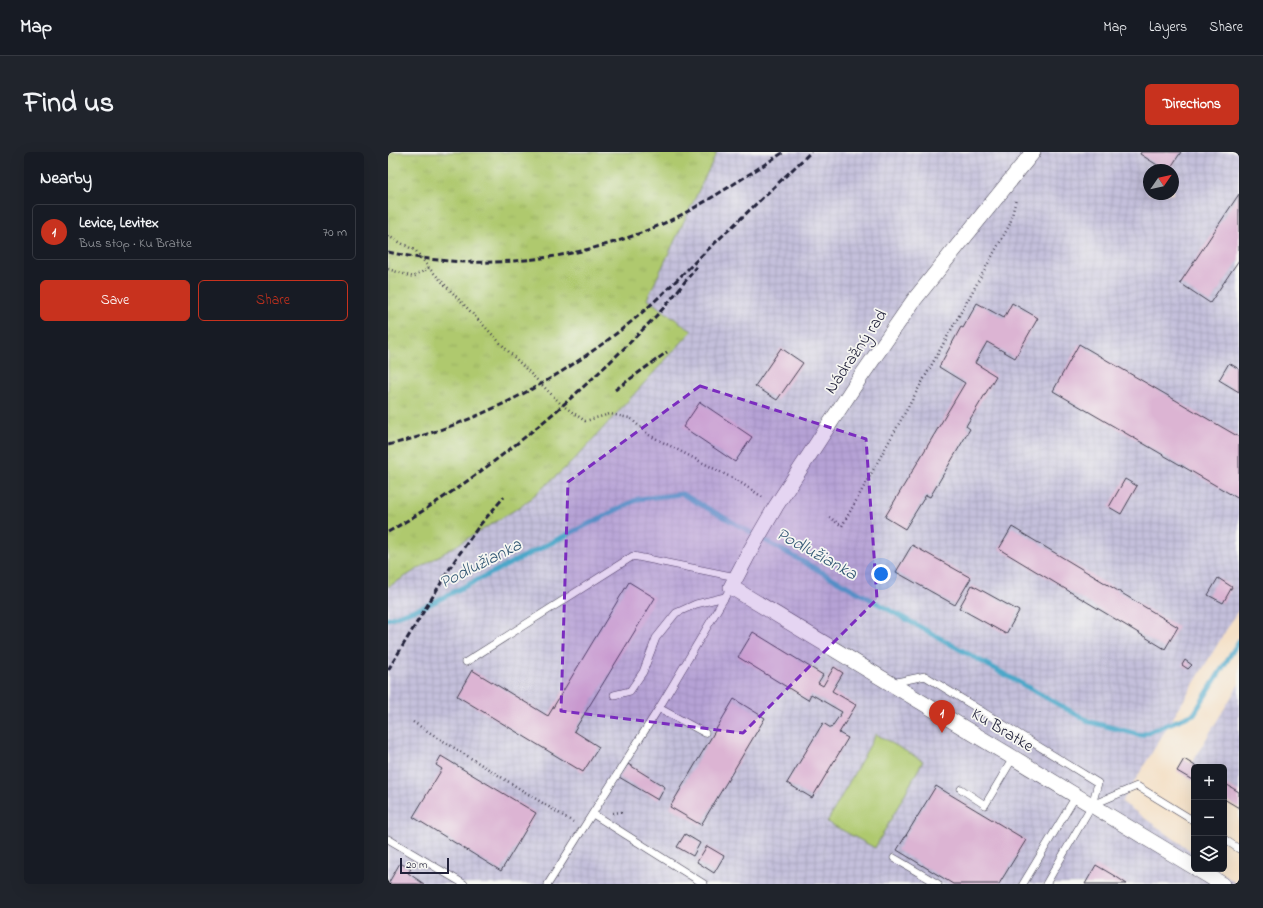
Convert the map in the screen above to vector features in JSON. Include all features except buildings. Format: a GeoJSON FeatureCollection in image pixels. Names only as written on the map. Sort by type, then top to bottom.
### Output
{"type":"FeatureCollection","features":[{"type":"Feature","properties":{"kind":"street","name":"Nádražný rad"},"geometry":{"type":"LineString","coordinates":[[731,587],[776,506],[855,385],[914,300],[1033,152]]}},
{"type":"Feature","properties":{"kind":"street","name":"Ku Bratke"},"geometry":{"type":"LineString","coordinates":[[731,587],[1191,865]]}},
{"type":"Feature","properties":{"kind":"street"},"geometry":{"type":"LineString","coordinates":[[1202,872],[1222,884]]}},
{"type":"Feature","properties":{"kind":"lane"},"geometry":{"type":"LineString","coordinates":[[466,662],[633,556],[731,587]]}},
{"type":"Feature","properties":{"kind":"lane"},"geometry":{"type":"LineString","coordinates":[[614,695],[630,691],[643,672],[656,638],[676,613],[731,587]]}},
{"type":"Feature","properties":{"kind":"lane"},"geometry":{"type":"LineString","coordinates":[[548,884],[659,708],[731,587]]}},
{"type":"Feature","properties":{"kind":"lane"},"geometry":{"type":"LineString","coordinates":[[890,683],[925,676],[1098,783],[1092,806],[1046,884]]}},
{"type":"Feature","properties":{"kind":"lane"},"geometry":{"type":"LineString","coordinates":[[659,708],[705,733]]}},
{"type":"Feature","properties":{"kind":"lane"},"geometry":{"type":"LineString","coordinates":[[961,789],[985,805],[1013,758]]}},
{"type":"Feature","properties":{"kind":"lane"},"geometry":{"type":"LineString","coordinates":[[1092,806],[1137,786],[1191,819]]}},
{"type":"Feature","properties":{"kind":"lane"},"geometry":{"type":"LineString","coordinates":[[1023,884],[1076,796]]}},
{"type":"Feature","properties":{"kind":"lane"},"geometry":{"type":"LineString","coordinates":[[593,814],[704,884]]}},
{"type":"Feature","properties":{"kind":"lane"},"geometry":{"type":"LineString","coordinates":[[388,839],[464,884]]}},
{"type":"Feature","properties":{"kind":"lane"},"geometry":{"type":"LineString","coordinates":[[1227,842],[1239,849]]}},
{"type":"Feature","properties":{"kind":"lane"},"geometry":{"type":"LineString","coordinates":[[894,858],[938,884]]}},
{"type":"Feature","properties":{"kind":"path"},"geometry":{"type":"LineString","coordinates":[[829,517],[842,526],[1010,224],[1017,196]]}},
{"type":"Feature","properties":{"kind":"path"},"geometry":{"type":"LineString","coordinates":[[388,236],[416,251],[429,268],[508,351],[558,401],[585,421],[610,414],[630,418],[649,435],[738,480],[776,506]]}},
{"type":"Feature","properties":{"kind":"path"},"geometry":{"type":"LineString","coordinates":[[388,269],[413,277],[429,268]]}},
{"type":"Feature","properties":{"kind":"path"},"geometry":{"type":"LineString","coordinates":[[413,722],[584,829]]}},
{"type":"Feature","properties":{"kind":"highlighted area"},"geometry":{"type":"Polygon","coordinates":[[[700,386],[866,439],[877,599],[743,733],[561,711],[568,482],[700,386]]]}},
{"type":"Feature","properties":{"kind":"shaded area"},"geometry":{"type":"Polygon","coordinates":[[[717,152],[1239,152],[1239,609],[1122,802],[1191,851],[1191,872],[1220,872],[1237,884],[388,884],[388,587],[523,505],[572,462],[691,331],[647,299],[717,152]]]}},
{"type":"Feature","properties":{"kind":"shaded area"},"geometry":{"type":"Polygon","coordinates":[[[1239,684],[1239,792],[1227,785],[1227,764],[1191,764],[1239,684]]]}},
{"type":"Feature","properties":{"kind":"green space"},"geometry":{"type":"Polygon","coordinates":[[[388,152],[717,152],[647,299],[692,331],[572,462],[523,505],[388,587],[388,152]]]}},
{"type":"Feature","properties":{"kind":"green space"},"geometry":{"type":"Polygon","coordinates":[[[876,734],[923,761],[875,848],[827,822],[876,734]]]}},
{"type":"Feature","properties":{"kind":"waterway","name":"Podlužianka"},"geometry":{"type":"LineString","coordinates":[[388,619],[426,606],[638,499],[682,494],[1090,722],[1141,735],[1194,714],[1239,641]]}},
{"type":"Feature","properties":{"kind":"railway"},"geometry":{"type":"LineString","coordinates":[[388,252],[425,259],[463,262],[501,262],[576,252],[649,230],[683,214],[722,192],[784,152]]}},
{"type":"Feature","properties":{"kind":"railway"},"geometry":{"type":"LineString","coordinates":[[388,445],[450,427],[479,415],[536,386],[591,352],[628,325],[649,306],[811,152]]}},
{"type":"Feature","properties":{"kind":"railway"},"geometry":{"type":"LineString","coordinates":[[388,532],[425,509],[496,460],[562,406],[626,347],[667,304],[697,267]]}},
{"type":"Feature","properties":{"kind":"railway"},"geometry":{"type":"LineString","coordinates":[[615,390],[667,352]]}},
{"type":"Feature","properties":{"kind":"railway"},"geometry":{"type":"LineString","coordinates":[[388,670],[455,560],[479,526],[504,497]]}},
{"type":"Feature","properties":{"kind":"place","name":"Levice, Levitex"},"geometry":{"type":"Point","coordinates":[942,733]}}]}
